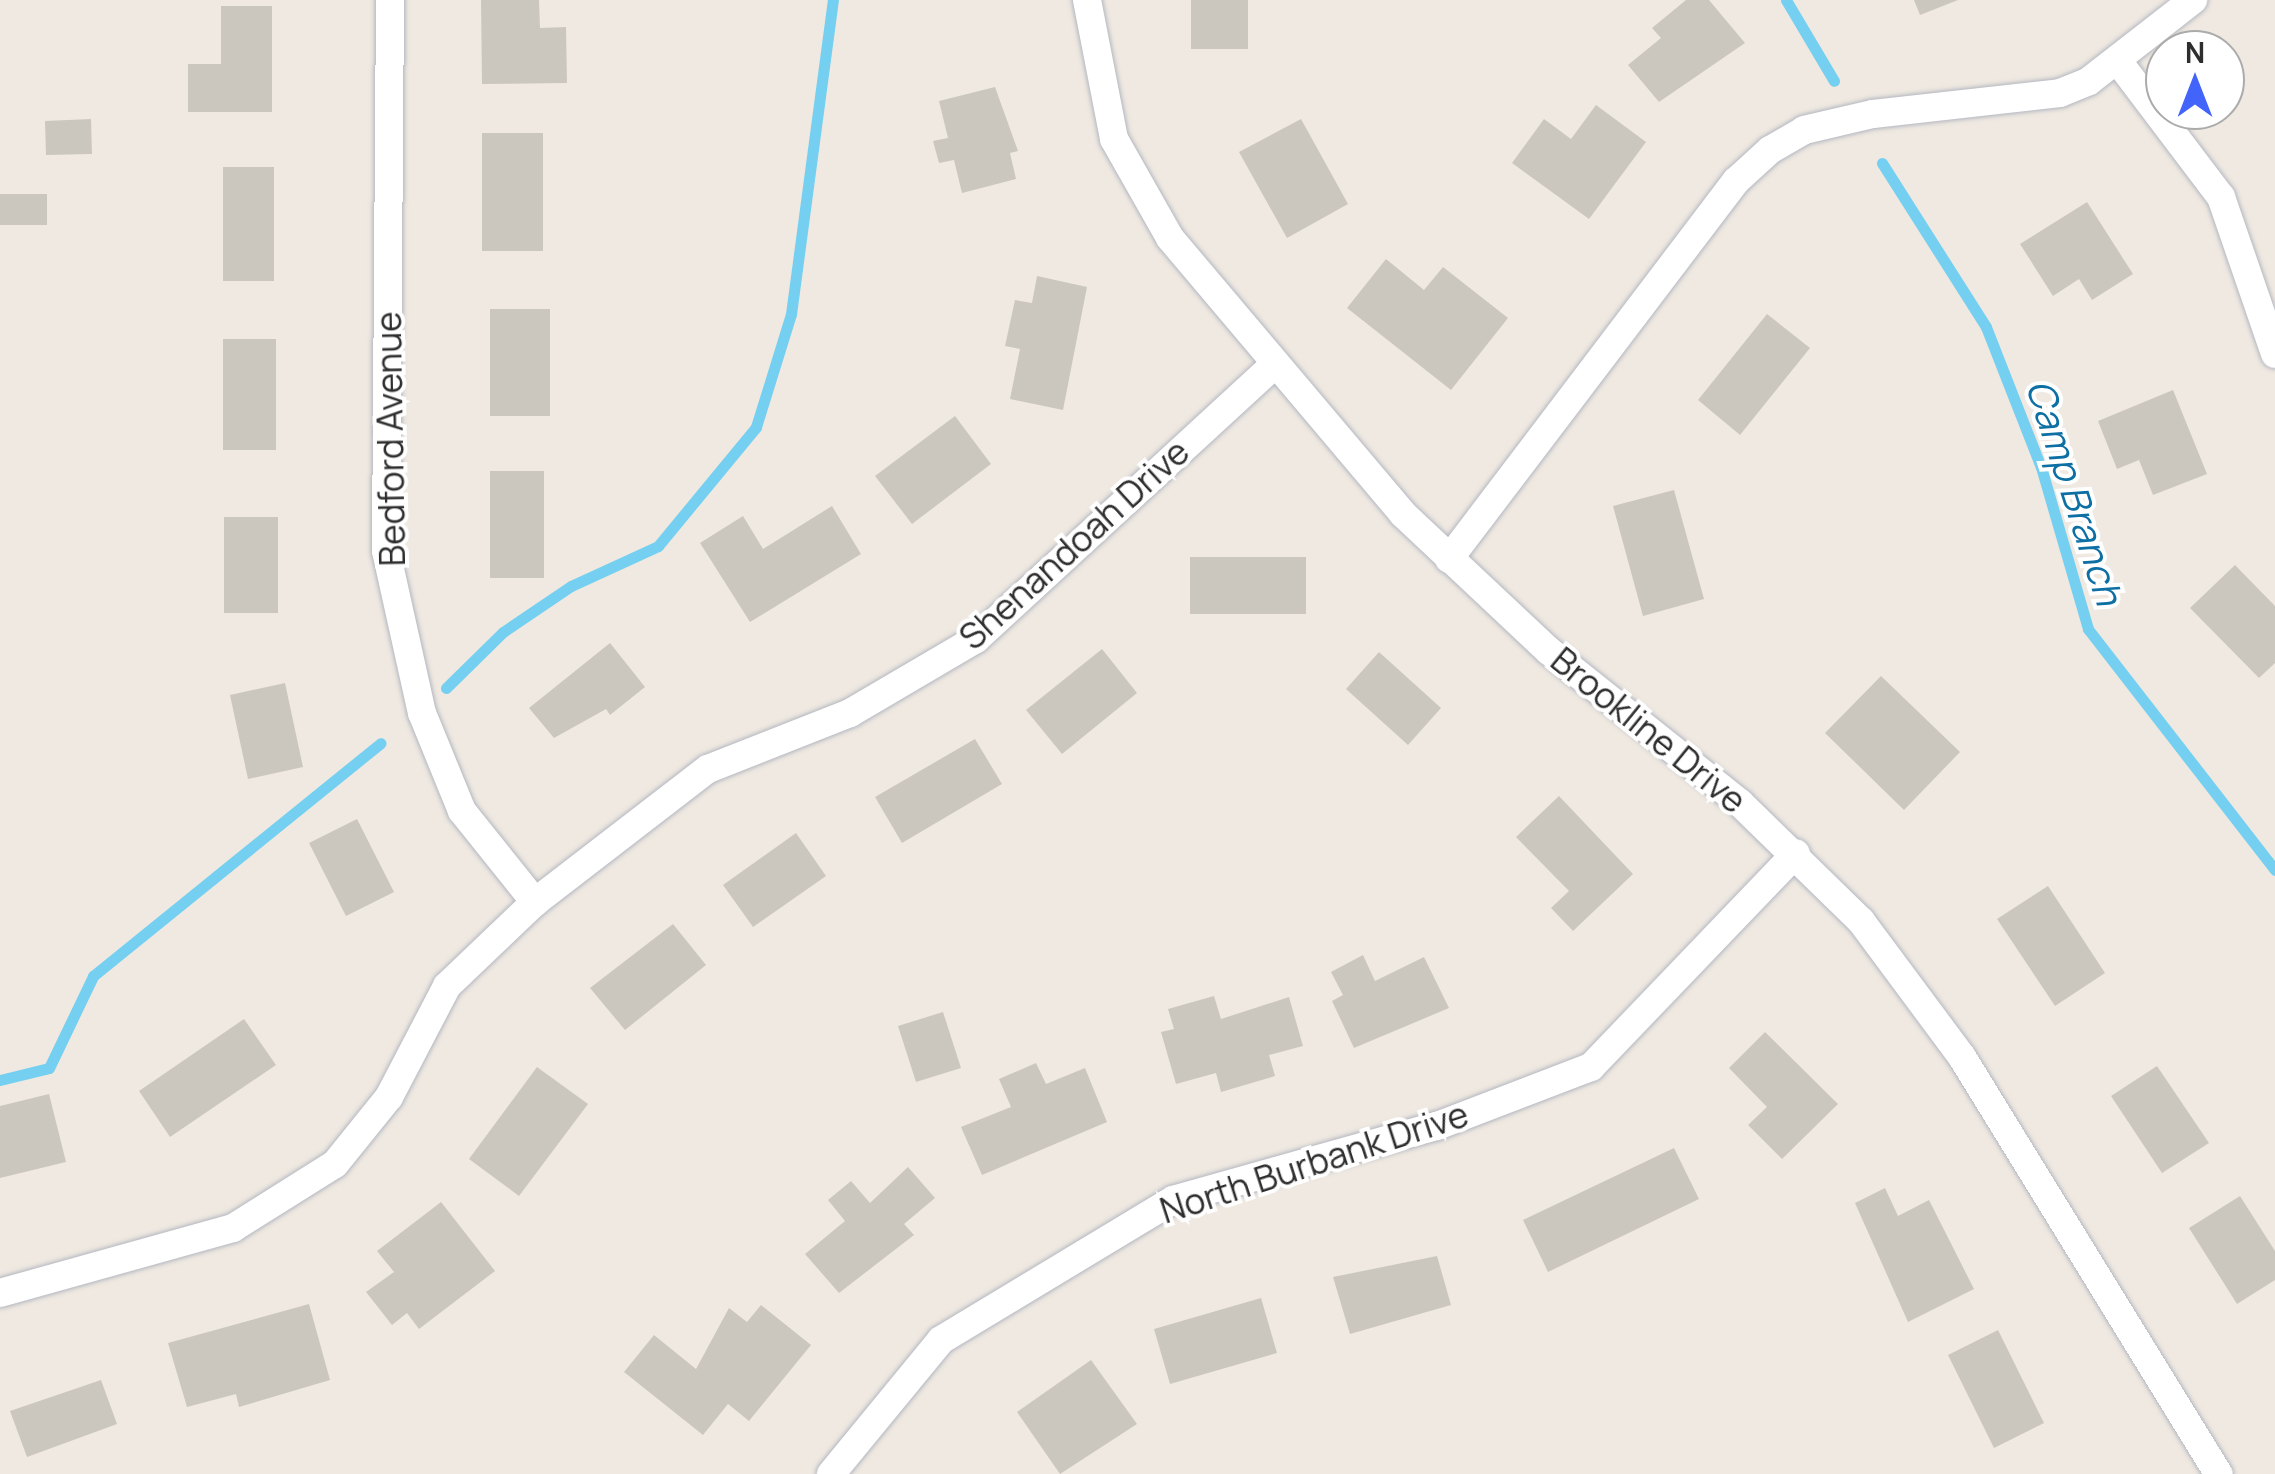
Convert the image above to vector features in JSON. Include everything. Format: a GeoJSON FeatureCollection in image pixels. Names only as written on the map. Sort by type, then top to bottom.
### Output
{"type":"FeatureCollection","features":[{"type":"Feature","properties":{"kind":"street","name":"Bedford Avenue"},"geometry":{"type":"LineString","coordinates":[[390,0],[386,551],[422,713],[462,812],[535,902]]}},
{"type":"Feature","properties":{"kind":"street","name":"Brookline Drive"},"geometry":{"type":"LineString","coordinates":[[1087,0],[1100,99],[1138,188],[1274,365],[1449,558],[1796,852],[1928,1006],[2218,1474]]}},
{"type":"Feature","properties":{"kind":"street"},"geometry":{"type":"LineString","coordinates":[[1449,558],[1736,181],[1770,150],[1804,130],[1873,114],[2027,102],[2118,61],[2192,0]]}},
{"type":"Feature","properties":{"kind":"street"},"geometry":{"type":"LineString","coordinates":[[2118,61],[2221,197],[2275,354]]}},
{"type":"Feature","properties":{"kind":"street","name":"Shenandoah Drive"},"geometry":{"type":"LineString","coordinates":[[0,1293],[233,1228],[335,1164],[389,1097],[447,986],[535,902],[708,769],[850,713],[976,639],[1274,365]]}},
{"type":"Feature","properties":{"kind":"street","name":"North Burbank Drive"},"geometry":{"type":"LineString","coordinates":[[831,1474],[941,1340],[1173,1200],[1437,1126],[1591,1067],[1796,852]]}},
{"type":"Feature","properties":{"kind":"building"},"geometry":{"type":"Polygon","coordinates":[[[481,0],[539,0],[540,28],[566,27],[567,83],[482,84],[481,0]]]}},
{"type":"Feature","properties":{"kind":"building"},"geometry":{"type":"Polygon","coordinates":[[[1191,0],[1248,0],[1248,49],[1191,49],[1191,0]]]}},
{"type":"Feature","properties":{"kind":"building"},"geometry":{"type":"Polygon","coordinates":[[[1686,0],[1709,0],[1745,43],[1659,102],[1628,65],[1661,38],[1652,28],[1686,0]]]}},
{"type":"Feature","properties":{"kind":"building"},"geometry":{"type":"Polygon","coordinates":[[[1914,0],[1958,0],[1920,15],[1914,0]]]}},
{"type":"Feature","properties":{"kind":"building"},"geometry":{"type":"Polygon","coordinates":[[[221,6],[272,6],[272,112],[188,112],[188,64],[221,64],[221,6]]]}},
{"type":"Feature","properties":{"kind":"building"},"geometry":{"type":"Polygon","coordinates":[[[995,87],[1018,151],[1010,153],[1016,179],[962,193],[954,160],[939,163],[933,141],[948,138],[939,101],[995,87]]]}},
{"type":"Feature","properties":{"kind":"building"},"geometry":{"type":"Polygon","coordinates":[[[1596,105],[1646,142],[1589,219],[1512,163],[1544,119],[1571,139],[1596,105]]]}},
{"type":"Feature","properties":{"kind":"building"},"geometry":{"type":"Polygon","coordinates":[[[91,119],[92,154],[46,155],[45,121],[91,119]]]}},
{"type":"Feature","properties":{"kind":"building"},"geometry":{"type":"Polygon","coordinates":[[[1301,119],[1348,204],[1287,238],[1239,152],[1301,119]]]}},
{"type":"Feature","properties":{"kind":"building"},"geometry":{"type":"Polygon","coordinates":[[[482,133],[543,133],[543,251],[482,251],[482,133]]]}},
{"type":"Feature","properties":{"kind":"building"},"geometry":{"type":"Polygon","coordinates":[[[223,167],[274,167],[274,281],[223,281],[223,167]]]}},
{"type":"Feature","properties":{"kind":"building"},"geometry":{"type":"Polygon","coordinates":[[[0,194],[47,194],[47,225],[0,225],[0,194]]]}},
{"type":"Feature","properties":{"kind":"building"},"geometry":{"type":"Polygon","coordinates":[[[2087,202],[2133,274],[2092,300],[2079,279],[2053,296],[2020,244],[2087,202]]]}},
{"type":"Feature","properties":{"kind":"building"},"geometry":{"type":"Polygon","coordinates":[[[1386,259],[1424,290],[1443,267],[1508,318],[1451,390],[1347,308],[1386,259]]]}},
{"type":"Feature","properties":{"kind":"building"},"geometry":{"type":"Polygon","coordinates":[[[1037,276],[1087,287],[1063,410],[1010,399],[1020,349],[1005,346],[1015,300],[1032,303],[1037,276]]]}},
{"type":"Feature","properties":{"kind":"building"},"geometry":{"type":"Polygon","coordinates":[[[490,309],[550,309],[550,416],[490,416],[490,309]]]}},
{"type":"Feature","properties":{"kind":"building"},"geometry":{"type":"Polygon","coordinates":[[[1767,314],[1810,348],[1740,435],[1698,400],[1767,314]]]}},
{"type":"Feature","properties":{"kind":"building"},"geometry":{"type":"Polygon","coordinates":[[[223,339],[276,339],[276,450],[223,450],[223,339]]]}},
{"type":"Feature","properties":{"kind":"building"},"geometry":{"type":"Polygon","coordinates":[[[2173,390],[2207,474],[2153,495],[2139,460],[2117,469],[2098,421],[2173,390]]]}},
{"type":"Feature","properties":{"kind":"building"},"geometry":{"type":"Polygon","coordinates":[[[955,416],[991,464],[912,524],[875,476],[955,416]]]}},
{"type":"Feature","properties":{"kind":"building"},"geometry":{"type":"Polygon","coordinates":[[[490,471],[544,471],[544,578],[490,578],[490,471]]]}},
{"type":"Feature","properties":{"kind":"building"},"geometry":{"type":"Polygon","coordinates":[[[1674,490],[1704,599],[1643,616],[1613,506],[1674,490]]]}},
{"type":"Feature","properties":{"kind":"building"},"geometry":{"type":"Polygon","coordinates":[[[832,506],[861,554],[750,622],[700,543],[743,516],[763,549],[832,506]]]}},
{"type":"Feature","properties":{"kind":"building"},"geometry":{"type":"Polygon","coordinates":[[[224,517],[278,517],[278,613],[224,613],[224,517]]]}},
{"type":"Feature","properties":{"kind":"building"},"geometry":{"type":"Polygon","coordinates":[[[1190,557],[1306,557],[1306,614],[1190,614],[1190,557]]]}},
{"type":"Feature","properties":{"kind":"building"},"geometry":{"type":"Polygon","coordinates":[[[2235,565],[2275,606],[2275,663],[2259,678],[2190,608],[2235,565]]]}},
{"type":"Feature","properties":{"kind":"building"},"geometry":{"type":"Polygon","coordinates":[[[610,643],[645,687],[610,715],[606,709],[554,738],[529,708],[610,643]]]}},
{"type":"Feature","properties":{"kind":"building"},"geometry":{"type":"Polygon","coordinates":[[[1102,649],[1137,693],[1062,754],[1026,710],[1102,649]]]}},
{"type":"Feature","properties":{"kind":"building"},"geometry":{"type":"Polygon","coordinates":[[[1379,652],[1441,708],[1408,745],[1346,689],[1379,652]]]}},
{"type":"Feature","properties":{"kind":"building"},"geometry":{"type":"Polygon","coordinates":[[[1881,676],[1960,752],[1904,810],[1825,733],[1881,676]]]}},
{"type":"Feature","properties":{"kind":"building"},"geometry":{"type":"Polygon","coordinates":[[[285,683],[303,767],[248,779],[230,695],[285,683]]]}},
{"type":"Feature","properties":{"kind":"building"},"geometry":{"type":"Polygon","coordinates":[[[975,739],[1002,784],[902,843],[875,797],[975,739]]]}},
{"type":"Feature","properties":{"kind":"building"},"geometry":{"type":"Polygon","coordinates":[[[1559,796],[1633,874],[1573,931],[1551,908],[1569,891],[1516,837],[1559,796]]]}},
{"type":"Feature","properties":{"kind":"building"},"geometry":{"type":"Polygon","coordinates":[[[357,819],[394,892],[346,916],[309,843],[357,819]]]}},
{"type":"Feature","properties":{"kind":"building"},"geometry":{"type":"Polygon","coordinates":[[[796,833],[826,876],[753,927],[723,885],[796,833]]]}},
{"type":"Feature","properties":{"kind":"building"},"geometry":{"type":"Polygon","coordinates":[[[2048,886],[2105,973],[2055,1006],[1997,919],[2048,886]]]}},
{"type":"Feature","properties":{"kind":"building"},"geometry":{"type":"Polygon","coordinates":[[[673,924],[706,965],[625,1030],[590,988],[673,924]]]}},
{"type":"Feature","properties":{"kind":"building"},"geometry":{"type":"Polygon","coordinates":[[[1363,955],[1375,981],[1424,957],[1449,1008],[1354,1048],[1332,1001],[1343,995],[1331,972],[1363,955]]]}},
{"type":"Feature","properties":{"kind":"building"},"geometry":{"type":"Polygon","coordinates":[[[1214,996],[1221,1019],[1289,997],[1303,1046],[1269,1055],[1275,1076],[1221,1092],[1216,1073],[1176,1084],[1161,1032],[1174,1029],[1168,1009],[1214,996]]]}},
{"type":"Feature","properties":{"kind":"building"},"geometry":{"type":"Polygon","coordinates":[[[943,1012],[961,1068],[916,1082],[898,1026],[943,1012]]]}},
{"type":"Feature","properties":{"kind":"building"},"geometry":{"type":"Polygon","coordinates":[[[244,1019],[276,1065],[170,1137],[139,1091],[244,1019]]]}},
{"type":"Feature","properties":{"kind":"building"},"geometry":{"type":"Polygon","coordinates":[[[1765,1032],[1838,1104],[1782,1159],[1748,1125],[1767,1107],[1729,1068],[1765,1032]]]}},
{"type":"Feature","properties":{"kind":"building"},"geometry":{"type":"Polygon","coordinates":[[[1036,1063],[1046,1084],[1085,1068],[1107,1122],[982,1175],[961,1127],[1011,1107],[999,1079],[1036,1063]]]}},
{"type":"Feature","properties":{"kind":"building"},"geometry":{"type":"Polygon","coordinates":[[[2157,1066],[2209,1143],[2162,1173],[2111,1096],[2157,1066]]]}},
{"type":"Feature","properties":{"kind":"building"},"geometry":{"type":"Polygon","coordinates":[[[537,1067],[588,1104],[519,1196],[469,1159],[537,1067]]]}},
{"type":"Feature","properties":{"kind":"building"},"geometry":{"type":"Polygon","coordinates":[[[49,1094],[66,1162],[0,1178],[0,1106],[49,1094]]]}},
{"type":"Feature","properties":{"kind":"building"},"geometry":{"type":"Polygon","coordinates":[[[1674,1148],[1699,1199],[1548,1272],[1523,1220],[1674,1148]]]}},
{"type":"Feature","properties":{"kind":"building"},"geometry":{"type":"Polygon","coordinates":[[[908,1167],[935,1198],[904,1224],[914,1235],[839,1293],[805,1254],[845,1221],[828,1200],[851,1181],[870,1203],[908,1167]]]}},
{"type":"Feature","properties":{"kind":"building"},"geometry":{"type":"Polygon","coordinates":[[[1885,1188],[1898,1216],[1929,1200],[1974,1289],[1908,1322],[1855,1203],[1885,1188]]]}},
{"type":"Feature","properties":{"kind":"building"},"geometry":{"type":"Polygon","coordinates":[[[2240,1196],[2275,1251],[2275,1280],[2237,1304],[2189,1228],[2240,1196]]]}},
{"type":"Feature","properties":{"kind":"building"},"geometry":{"type":"Polygon","coordinates":[[[441,1202],[495,1271],[419,1329],[407,1313],[392,1325],[366,1292],[394,1272],[377,1251],[441,1202]]]}},
{"type":"Feature","properties":{"kind":"building"},"geometry":{"type":"Polygon","coordinates":[[[1437,1256],[1451,1305],[1350,1334],[1333,1277],[1437,1256]]]}},
{"type":"Feature","properties":{"kind":"building"},"geometry":{"type":"Polygon","coordinates":[[[1261,1298],[1277,1353],[1170,1384],[1154,1329],[1261,1298]]]}},
{"type":"Feature","properties":{"kind":"building"},"geometry":{"type":"Polygon","coordinates":[[[309,1304],[330,1380],[239,1407],[236,1394],[187,1407],[168,1343],[309,1304]]]}},
{"type":"Feature","properties":{"kind":"building"},"geometry":{"type":"Polygon","coordinates":[[[761,1305],[811,1345],[749,1421],[728,1404],[703,1435],[624,1372],[654,1335],[696,1369],[729,1308],[747,1322],[761,1305]]]}},
{"type":"Feature","properties":{"kind":"building"},"geometry":{"type":"Polygon","coordinates":[[[1998,1330],[2044,1423],[1994,1448],[1948,1355],[1998,1330]]]}},
{"type":"Feature","properties":{"kind":"building"},"geometry":{"type":"Polygon","coordinates":[[[1091,1360],[1137,1424],[1060,1474],[1017,1412],[1091,1360]]]}},
{"type":"Feature","properties":{"kind":"building"},"geometry":{"type":"Polygon","coordinates":[[[101,1380],[117,1424],[27,1457],[10,1411],[101,1380]]]}},
{"type":"Feature","properties":{"kind":"waterway"},"geometry":{"type":"LineString","coordinates":[[446,688],[503,632],[571,586],[658,546],[756,427],[791,314],[833,0]]}},
{"type":"Feature","properties":{"kind":"waterway","name":"Camp Branch"},"geometry":{"type":"LineString","coordinates":[[1786,0],[1834,81]]}},
{"type":"Feature","properties":{"kind":"waterway","name":"Camp Branch"},"geometry":{"type":"LineString","coordinates":[[1882,163],[1986,327],[2041,467],[2088,629],[2275,870]]}},
{"type":"Feature","properties":{"kind":"waterway"},"geometry":{"type":"LineString","coordinates":[[0,1080],[49,1068],[93,976],[381,743]]}}]}
